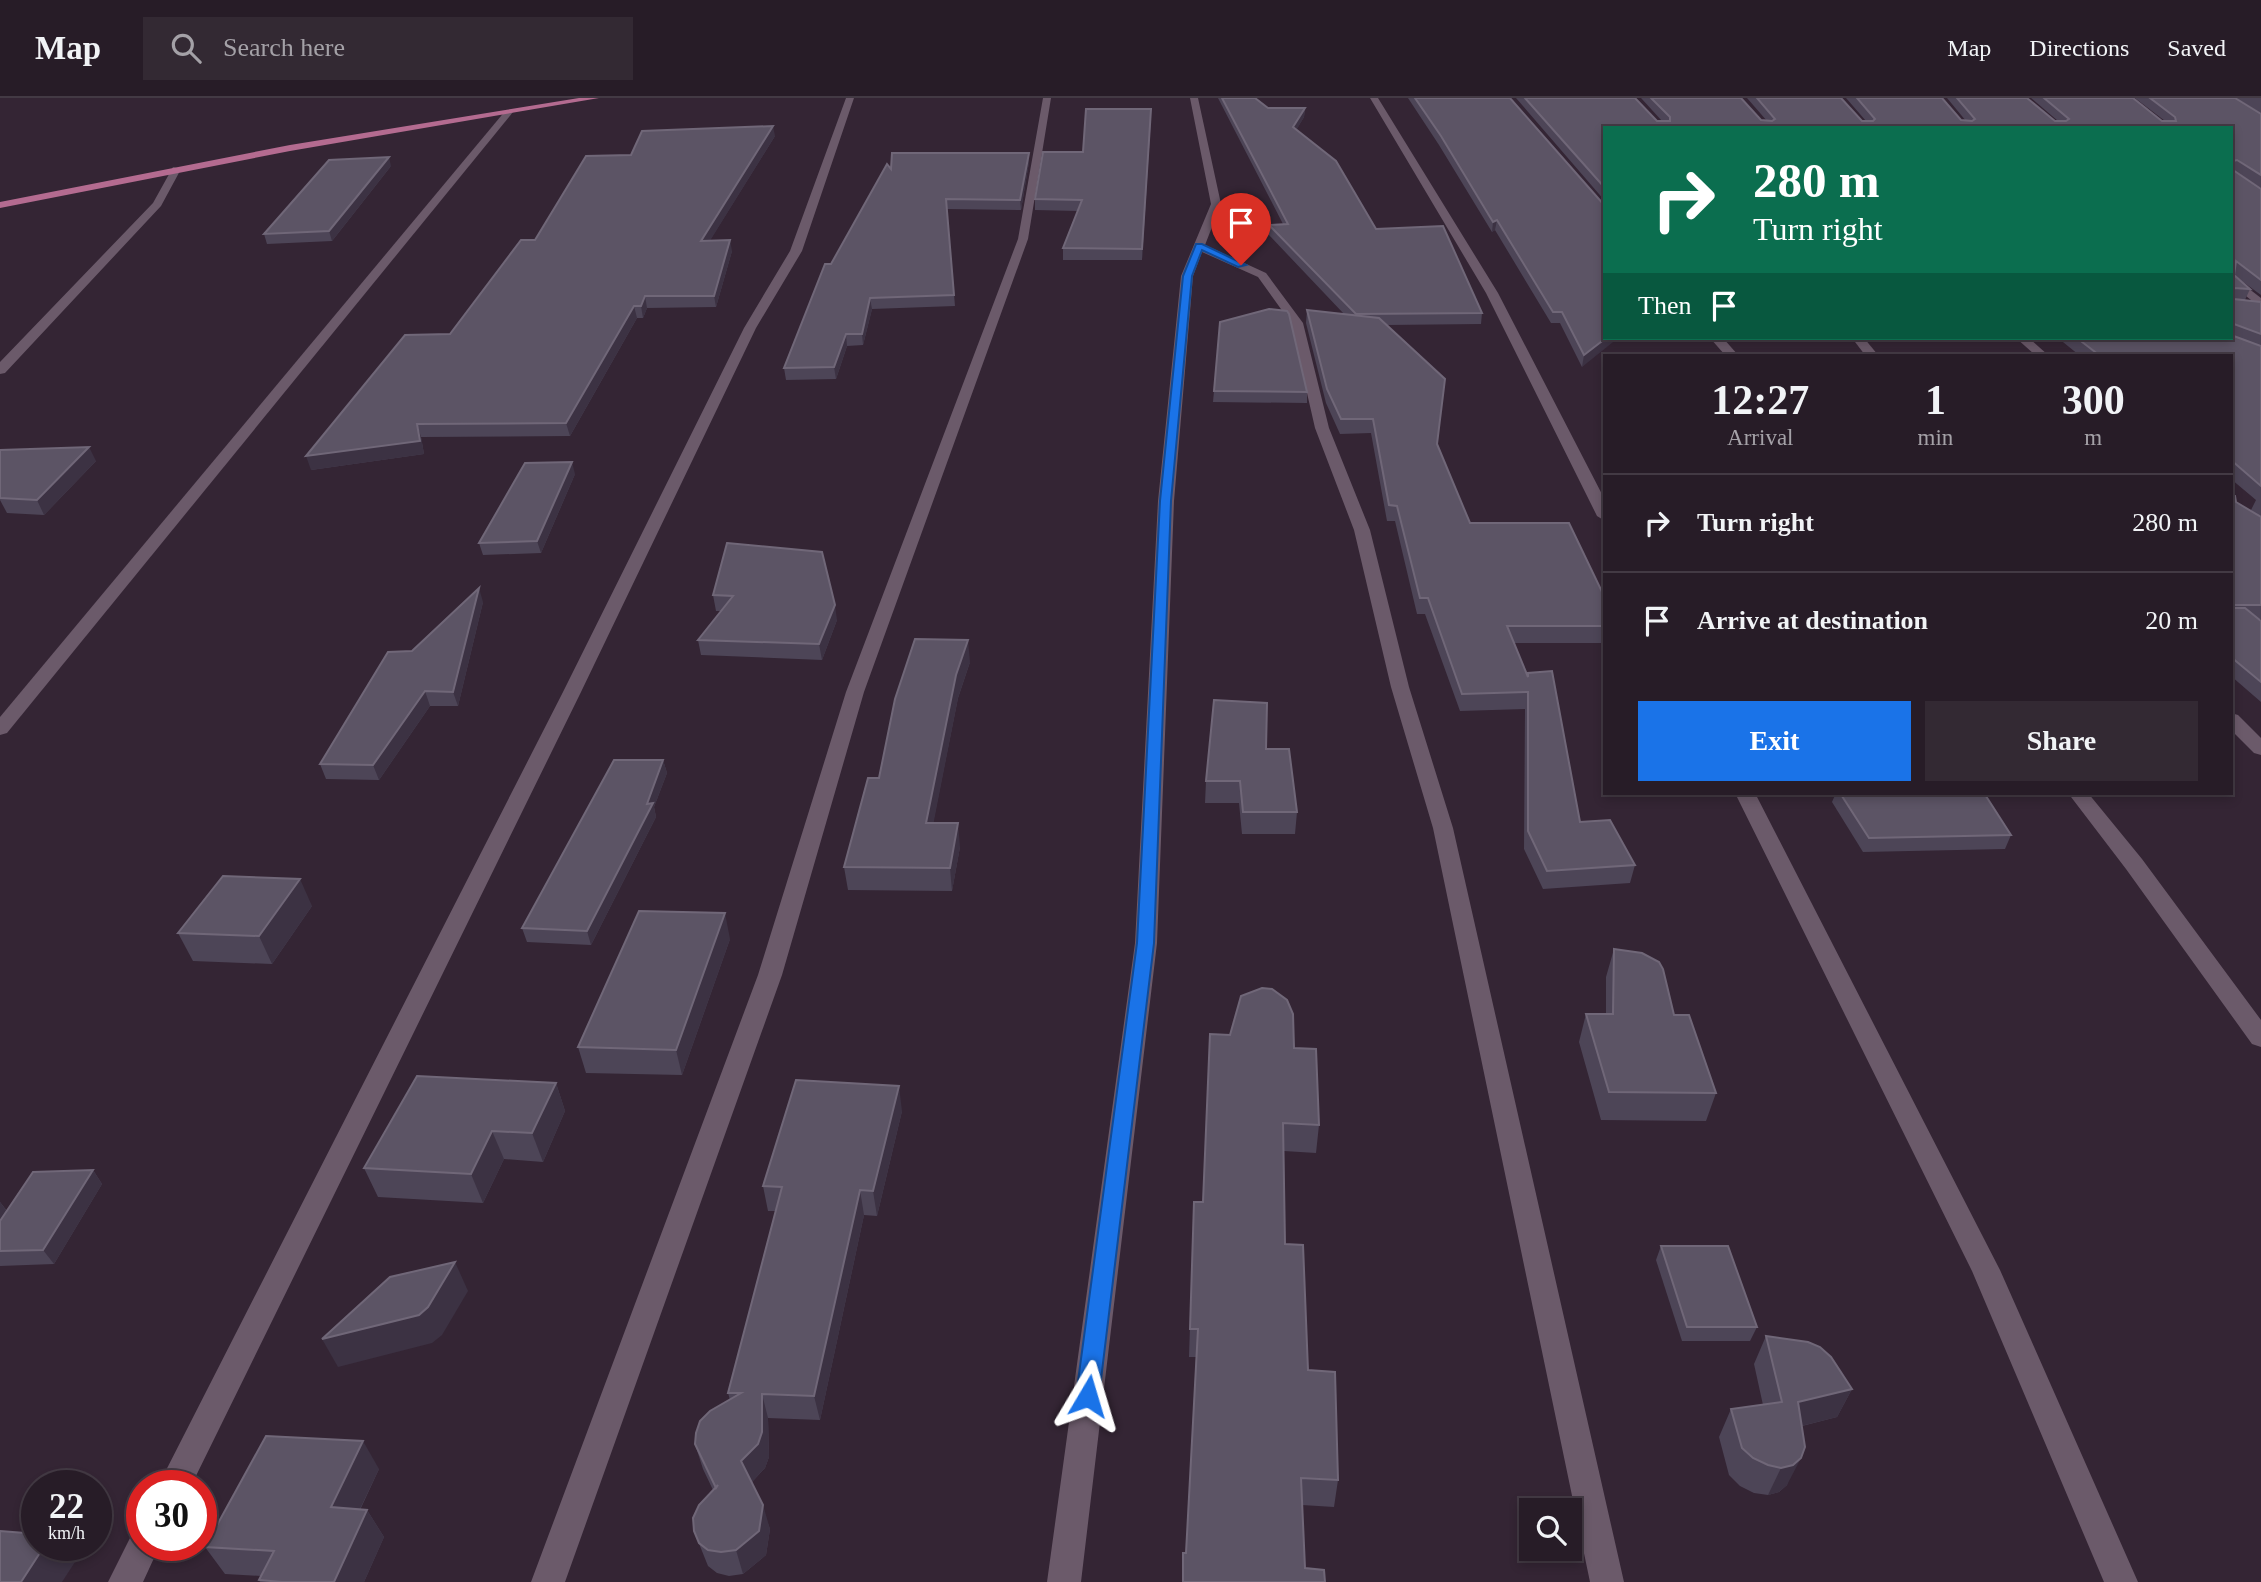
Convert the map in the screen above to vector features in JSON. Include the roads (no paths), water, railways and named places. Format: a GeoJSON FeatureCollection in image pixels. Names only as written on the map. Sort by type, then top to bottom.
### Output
{"type":"FeatureCollection","features":[{"type":"Feature","properties":{"kind":"main road"},"geometry":{"type":"LineString","coordinates":[[0,205],[176,169],[595,98]]}},
{"type":"Feature","properties":{"kind":"street"},"geometry":{"type":"LineString","coordinates":[[182,1470],[572,692],[750,328],[796,251],[850,98]]}},
{"type":"Feature","properties":{"kind":"street"},"geometry":{"type":"LineString","coordinates":[[548,1582],[770,975],[855,692],[1023,239],[1047,98]]}},
{"type":"Feature","properties":{"kind":"street"},"geometry":{"type":"LineString","coordinates":[[1064,1582],[1146,943],[1166,501],[1187,276],[1216,204],[1194,98]]}},
{"type":"Feature","properties":{"kind":"street"},"geometry":{"type":"LineString","coordinates":[[1374,98],[1492,293],[1603,512]]}},
{"type":"Feature","properties":{"kind":"street"},"geometry":{"type":"LineString","coordinates":[[0,729],[509,112]]}},
{"type":"Feature","properties":{"kind":"street"},"geometry":{"type":"LineString","coordinates":[[0,370],[157,204],[176,169]]}},
{"type":"Feature","properties":{"kind":"street"},"geometry":{"type":"LineString","coordinates":[[1199,246],[1262,275],[1297,323],[1322,428],[1362,530],[1401,687],[1444,828],[1607,1582]]}},
{"type":"Feature","properties":{"kind":"street"},"geometry":{"type":"LineString","coordinates":[[2233,280],[2261,306]]}},
{"type":"Feature","properties":{"kind":"street"},"geometry":{"type":"LineString","coordinates":[[2241,306],[2261,306]]}},
{"type":"Feature","properties":{"kind":"street"},"geometry":{"type":"LineString","coordinates":[[1718,340],[1731,354]]}},
{"type":"Feature","properties":{"kind":"street"},"geometry":{"type":"LineString","coordinates":[[1860,340],[1871,354]]}},
{"type":"Feature","properties":{"kind":"street"},"geometry":{"type":"LineString","coordinates":[[2024,340],[2041,354]]}},
{"type":"Feature","properties":{"kind":"street"},"geometry":{"type":"LineString","coordinates":[[2233,721],[2261,749]]}},
{"type":"Feature","properties":{"kind":"street"},"geometry":{"type":"LineString","coordinates":[[1746,795],[1986,1270],[2121,1582]]}},
{"type":"Feature","properties":{"kind":"street"},"geometry":{"type":"LineString","coordinates":[[2080,795],[2134,864],[2261,1038]]}},
{"type":"Feature","properties":{"kind":"street"},"geometry":{"type":"LineString","coordinates":[[125,1582],[136,1561]]}}]}
